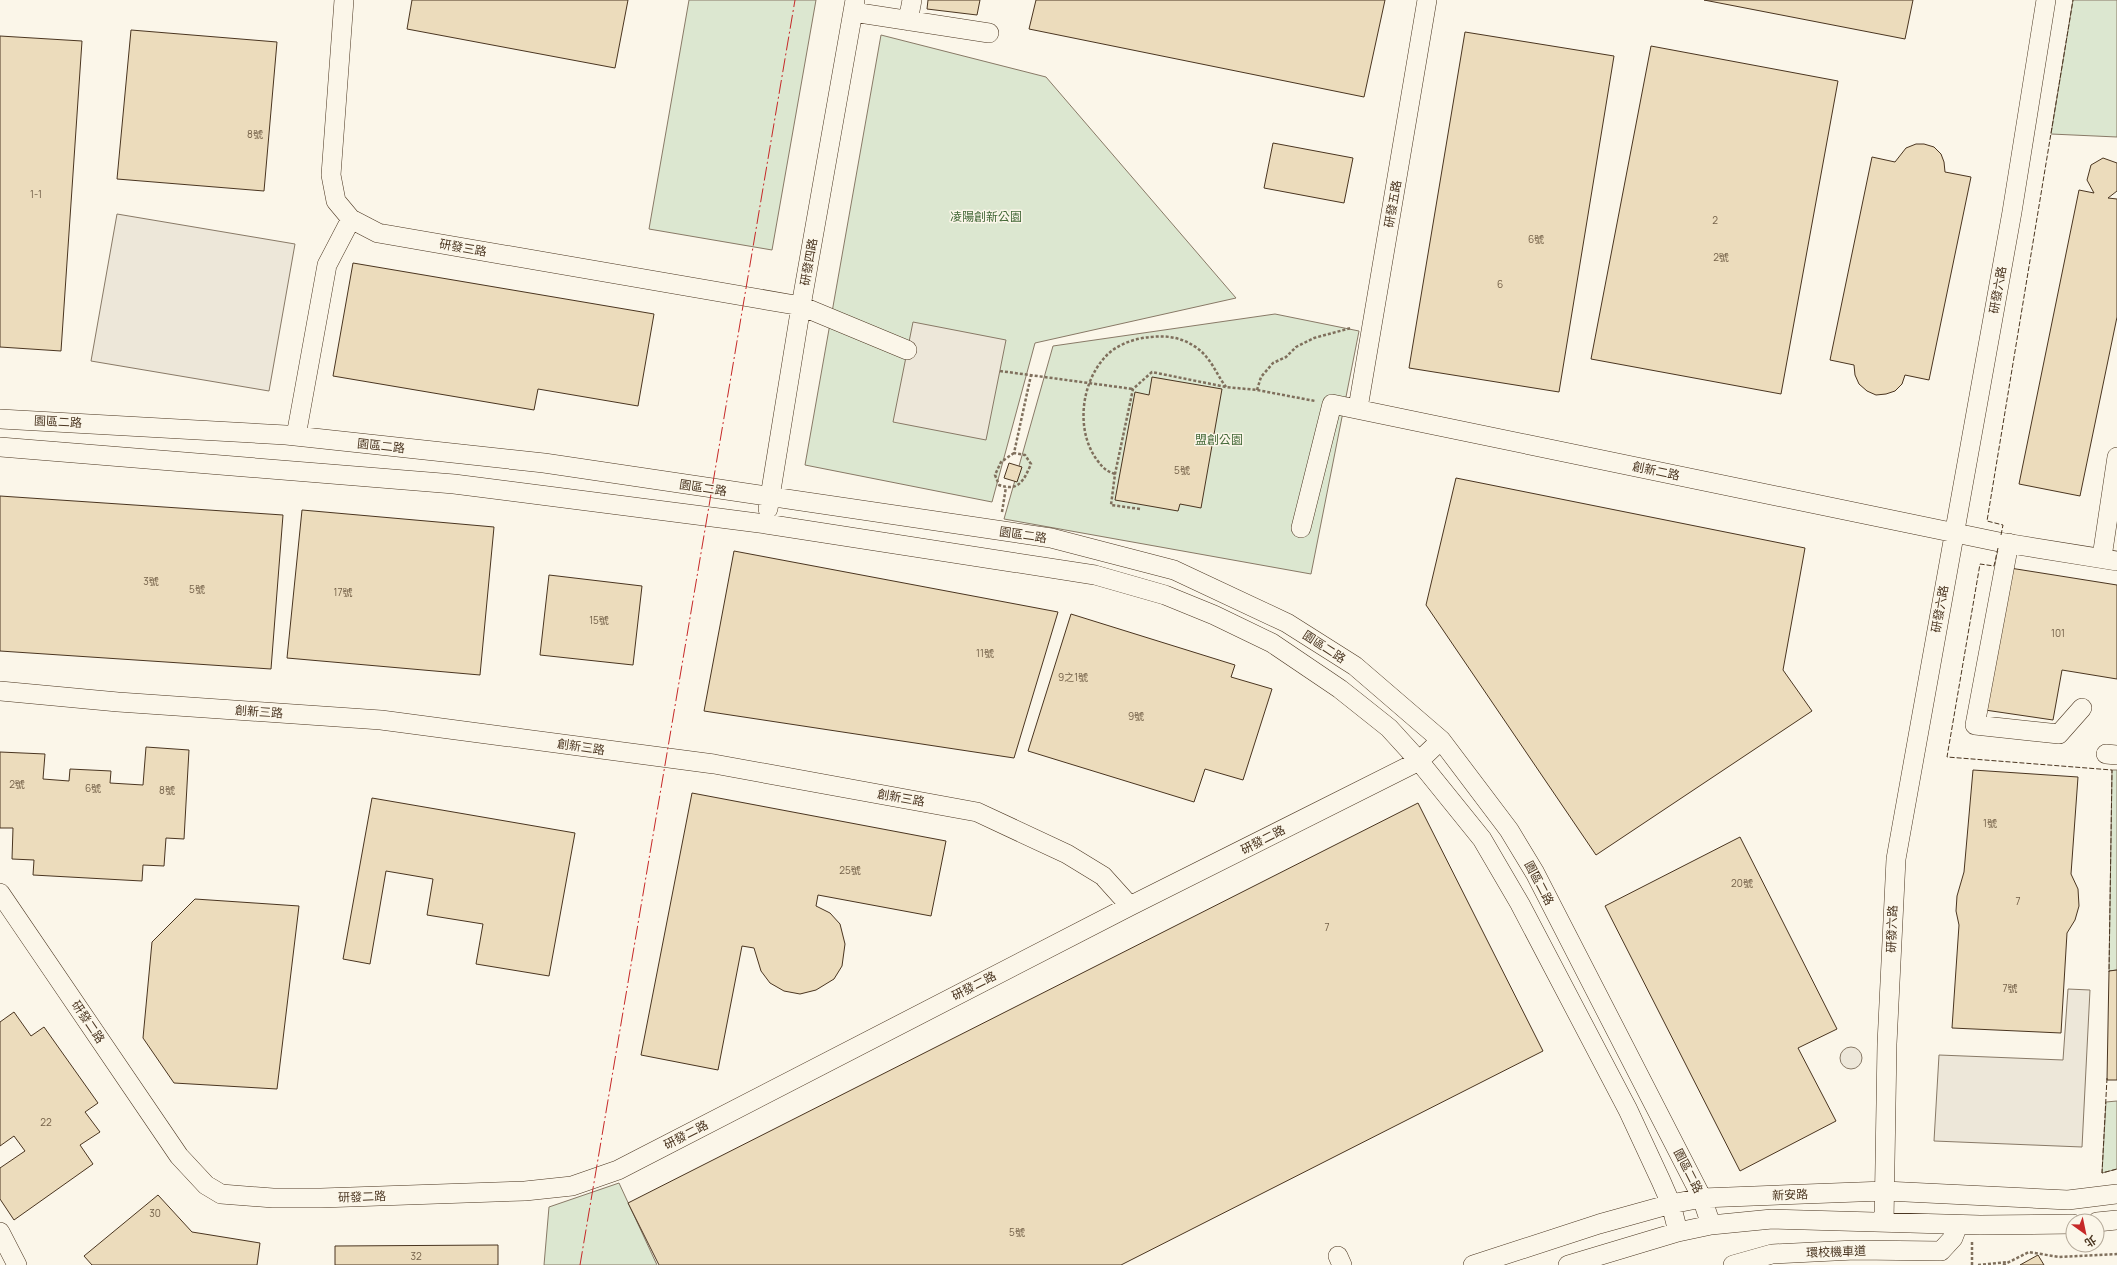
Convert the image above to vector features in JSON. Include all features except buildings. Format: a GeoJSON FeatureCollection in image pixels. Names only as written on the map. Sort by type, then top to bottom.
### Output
{"type":"FeatureCollection","features":[{"type":"Feature","properties":{"kind":"street","name":"研發三路"},"geometry":{"type":"LineString","coordinates":[[344,0],[331,175],[336,201],[351,219],[378,233],[801,306],[908,350]]}},
{"type":"Feature","properties":{"kind":"street"},"geometry":{"type":"LineString","coordinates":[[908,21],[912,0]]}},
{"type":"Feature","properties":{"kind":"street","name":"研發五路"},"geometry":{"type":"LineString","coordinates":[[1358,408],[1427,0]]}},
{"type":"Feature","properties":{"kind":"street","name":"研發六路"},"geometry":{"type":"LineString","coordinates":[[1884,1222],[1887,1044],[1896,859],[1953,532],[2012,212],[2046,0]]}},
{"type":"Feature","properties":{"kind":"street"},"geometry":{"type":"LineString","coordinates":[[854,6],[908,21],[989,33]]}},
{"type":"Feature","properties":{"kind":"street","name":"研發四路"},"geometry":{"type":"LineString","coordinates":[[766,524],[801,306],[854,6]]}},
{"type":"Feature","properties":{"kind":"street"},"geometry":{"type":"LineString","coordinates":[[296,436],[327,265],[351,219]]}},
{"type":"Feature","properties":{"kind":"street"},"geometry":{"type":"LineString","coordinates":[[1301,528],[1332,404]]}},
{"type":"Feature","properties":{"kind":"street","name":"創新二路"},"geometry":{"type":"LineString","coordinates":[[1332,404],[1358,408],[1953,532],[2009,543],[2109,559]]}},
{"type":"Feature","properties":{"kind":"street","name":"園區二路"},"geometry":{"type":"LineString","coordinates":[[0,419],[296,436],[544,463],[770,498],[1051,538],[1174,570],[1287,623],[1355,666],[1441,740],[1509,830],[1535,873],[1702,1198],[1711,1225]]}},
{"type":"Feature","properties":{"kind":"street"},"geometry":{"type":"LineString","coordinates":[[0,448],[454,484],[766,524],[1095,575],[1165,595],[1214,615],[1272,643],[1346,694],[1388,728],[1419,761],[1482,839],[1520,904],[1628,1110],[1671,1204],[1678,1232]]}},
{"type":"Feature","properties":{"kind":"street"},"geometry":{"type":"LineString","coordinates":[[2109,559],[2117,457]]}},
{"type":"Feature","properties":{"kind":"street"},"geometry":{"type":"LineString","coordinates":[[2009,543],[1976,725],[2058,734],[2082,708]]}},
{"type":"Feature","properties":{"kind":"street","name":"創新三路"},"geometry":{"type":"LineString","coordinates":[[0,691],[118,702],[381,720],[714,764],[977,812],[1067,854],[1103,876],[1130,906]]}},
{"type":"Feature","properties":{"kind":"street","name":"研發二路"},"geometry":{"type":"LineString","coordinates":[[0,893],[179,1156],[206,1184],[221,1194],[273,1198],[329,1198],[525,1191],[572,1186],[618,1170],[1130,906],[1419,761],[1441,740]]}},
{"type":"Feature","properties":{"kind":"street","name":"新安路"},"geometry":{"type":"LineString","coordinates":[[1473,1265],[1599,1224],[1671,1204],[1702,1198],[1885,1191],[2068,1200],[2117,1194]]}},
{"type":"Feature","properties":{"kind":"street","name":"新安路"},"geometry":{"type":"LineString","coordinates":[[1568,1265],[1678,1232],[1711,1225],[1772,1220],[1958,1225],[2065,1224]]}},
{"type":"Feature","properties":{"kind":"street"},"geometry":{"type":"LineString","coordinates":[[2105,1221],[2117,1220]]}},
{"type":"Feature","properties":{"kind":"street","name":"環校機車道"},"geometry":{"type":"LineString","coordinates":[[1733,1265],[1772,1254],[1855,1250],[1941,1251],[1953,1238],[1958,1225]]}},
{"type":"Feature","properties":{"kind":"street"},"geometry":{"type":"LineString","coordinates":[[0,1232],[17,1265]]}},
{"type":"Feature","properties":{"kind":"street"},"geometry":{"type":"LineString","coordinates":[[1822,1265],[1855,1250]]}},
{"type":"Feature","properties":{"kind":"path"},"geometry":{"type":"LineString","coordinates":[[1257,390],[1261,377],[1273,363],[1286,357],[1296,347],[1314,338],[1351,328]]}},
{"type":"Feature","properties":{"kind":"path"},"geometry":{"type":"LineString","coordinates":[[1115,474],[1105,471],[1087,443],[1083,421],[1089,383],[1107,355],[1126,342],[1146,337],[1166,336],[1183,340],[1198,349],[1216,368],[1226,387]]}},
{"type":"Feature","properties":{"kind":"path"},"geometry":{"type":"LineString","coordinates":[[1000,371],[1133,389]]}},
{"type":"Feature","properties":{"kind":"path"},"geometry":{"type":"LineString","coordinates":[[1140,509],[1111,505],[1115,474],[1133,389],[1152,372],[1226,387],[1257,390],[1332,404]]}},
{"type":"Feature","properties":{"kind":"path"},"geometry":{"type":"LineString","coordinates":[[1014,453],[1025,455],[1031,464],[1024,478],[1016,486],[1006,487],[999,485],[995,475],[1001,462],[1014,453],[1031,375]]}},
{"type":"Feature","properties":{"kind":"path"},"geometry":{"type":"LineString","coordinates":[[1002,512],[1006,487]]}},
{"type":"Feature","properties":{"kind":"path"},"geometry":{"type":"LineString","coordinates":[[1972,1241],[1972,1265]]}},
{"type":"Feature","properties":{"kind":"path"},"geometry":{"type":"LineString","coordinates":[[2003,1265],[2029,1252],[2059,1257],[2117,1254]]}},
{"type":"Feature","properties":{"kind":"path"},"geometry":{"type":"LineString","coordinates":[[1978,1265],[2009,1262]]}},
{"type":"Feature","properties":{"kind":"green space"},"geometry":{"type":"Polygon","coordinates":[[[689,0],[816,0],[772,250],[649,229],[689,0]]]}},
{"type":"Feature","properties":{"kind":"green space"},"geometry":{"type":"Polygon","coordinates":[[[2073,0],[2117,0],[2117,137],[2051,134],[2073,0]]]}},
{"type":"Feature","properties":{"kind":"green space","name":"凌陽創新公園"},"geometry":{"type":"Polygon","coordinates":[[[881,35],[1046,77],[1236,298],[1035,343],[992,502],[805,465],[881,35]]]}},
{"type":"Feature","properties":{"kind":"green space","name":"盟創公園"},"geometry":{"type":"Polygon","coordinates":[[[1275,314],[1359,331],[1311,574],[1004,519],[1053,346],[1275,314]]]}},
{"type":"Feature","properties":{"kind":"green space"},"geometry":{"type":"Polygon","coordinates":[[[2112,770],[2117,770],[2117,970],[2109,971],[2112,770]]]}},
{"type":"Feature","properties":{"kind":"green space"},"geometry":{"type":"Polygon","coordinates":[[[2117,1101],[2117,1169],[2102,1173],[2106,1102],[2117,1101]]]}},
{"type":"Feature","properties":{"kind":"green space"},"geometry":{"type":"Polygon","coordinates":[[[619,1183],[657,1265],[544,1265],[549,1207],[619,1183]]]}},
{"type":"Feature","properties":{"kind":"shaded area"},"geometry":{"type":"Polygon","coordinates":[[[117,214],[295,244],[269,391],[91,361],[117,214]]]}},
{"type":"Feature","properties":{"kind":"shaded area"},"geometry":{"type":"Polygon","coordinates":[[[913,322],[1006,340],[986,440],[893,422],[913,322]]]}},
{"type":"Feature","properties":{"kind":"shaded area"},"geometry":{"type":"Polygon","coordinates":[[[2068,989],[2090,990],[2082,1147],[1934,1141],[1939,1055],[2063,1060],[2068,989]]]}},
{"type":"Feature","properties":{"kind":"shaded area"},"geometry":{"type":"Polygon","coordinates":[[[1851,1047],[1859,1050],[1862,1058],[1859,1066],[1851,1069],[1843,1066],[1840,1058],[1843,1050],[1851,1047]]]}},
{"type":"Feature","properties":{"kind":"fence"},"geometry":{"type":"LineString","coordinates":[[2001,535],[2003,525],[1987,521],[2073,0]]}},
{"type":"Feature","properties":{"kind":"fence"},"geometry":{"type":"LineString","coordinates":[[1998,548],[1994,566],[1980,564],[1947,757],[2112,770],[2109,972]]}},
{"type":"Feature","properties":{"kind":"fence"},"geometry":{"type":"LineString","coordinates":[[2107,1078],[2102,1173],[2117,1169]]}},
{"type":"Feature","properties":{"kind":"power"},"geometry":{"type":"LineString","coordinates":[[580,1265],[795,0]]}}]}
